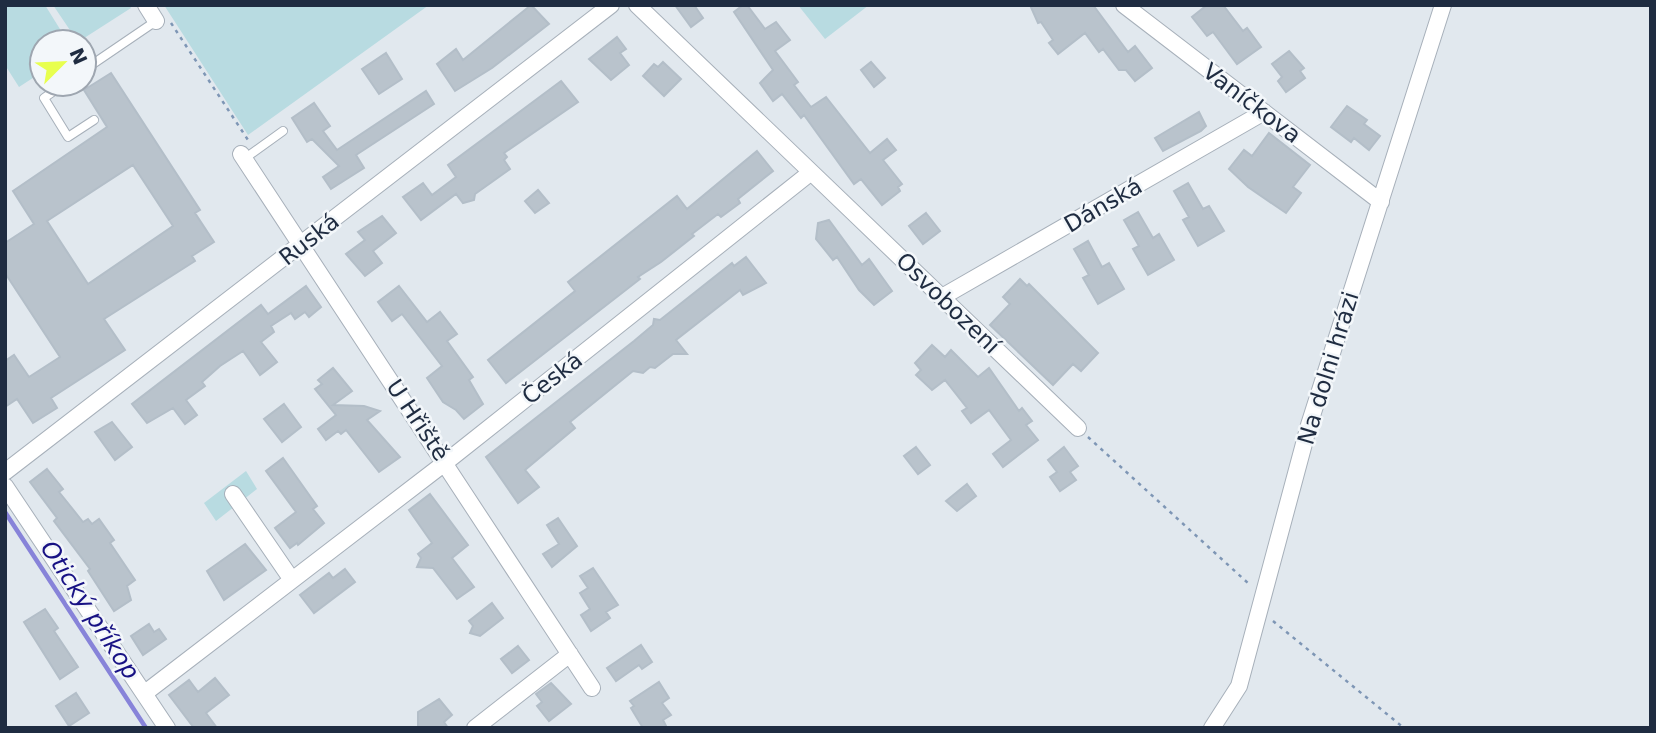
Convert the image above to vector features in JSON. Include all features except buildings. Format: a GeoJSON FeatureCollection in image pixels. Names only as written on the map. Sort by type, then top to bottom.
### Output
{"type":"FeatureCollection","features":[{"type":"Feature","properties":{"kind":"street"},"geometry":{"type":"LineString","coordinates":[[146,5],[161,18]]}},
{"type":"Feature","properties":{"kind":"street","name":"Ruská"},"geometry":{"type":"LineString","coordinates":[[5,472],[611,5]]}},
{"type":"Feature","properties":{"kind":"street","name":"Osvobození"},"geometry":{"type":"LineString","coordinates":[[637,5],[1078,428]]}},
{"type":"Feature","properties":{"kind":"street","name":"Vaníčkova"},"geometry":{"type":"LineString","coordinates":[[1124,5],[1381,202]]}},
{"type":"Feature","properties":{"kind":"street","name":"Na dolni hrázi"},"geometry":{"type":"LineString","coordinates":[[1212,728],[1239,686],[1310,425],[1443,5]]}},
{"type":"Feature","properties":{"kind":"street","name":"Dánská"},"geometry":{"type":"LineString","coordinates":[[942,298],[1264,112]]}},
{"type":"Feature","properties":{"kind":"street","name":"U Hřiště"},"geometry":{"type":"LineString","coordinates":[[247,154],[301,245],[592,688]]}},
{"type":"Feature","properties":{"kind":"street","name":"Česká"},"geometry":{"type":"LineString","coordinates":[[145,694],[446,462],[810,173]]}},
{"type":"Feature","properties":{"kind":"street"},"geometry":{"type":"LineString","coordinates":[[5,486],[167,728]]}},
{"type":"Feature","properties":{"kind":"street"},"geometry":{"type":"LineString","coordinates":[[233,494],[292,580]]}},
{"type":"Feature","properties":{"kind":"street"},"geometry":{"type":"LineString","coordinates":[[475,728],[570,654]]}},
{"type":"Feature","properties":{"kind":"lane"},"geometry":{"type":"LineString","coordinates":[[98,61],[161,18]]}},
{"type":"Feature","properties":{"kind":"lane"},"geometry":{"type":"LineString","coordinates":[[44,98],[68,137],[94,120]]}},
{"type":"Feature","properties":{"kind":"lane"},"geometry":{"type":"LineString","coordinates":[[247,154],[283,131]]}},
{"type":"Feature","properties":{"kind":"path"},"geometry":{"type":"LineString","coordinates":[[161,18],[247,154]]}},
{"type":"Feature","properties":{"kind":"path"},"geometry":{"type":"LineString","coordinates":[[1078,428],[1261,603],[1404,728]]}},
{"type":"Feature","properties":{"kind":"shaded area"},"geometry":{"type":"Polygon","coordinates":[[[5,5],[45,5],[59,28],[28,28],[28,81],[19,87],[5,65],[5,5]]]}},
{"type":"Feature","properties":{"kind":"shaded area"},"geometry":{"type":"Polygon","coordinates":[[[53,5],[129,5],[131,8],[98,29],[69,28],[53,5]]]}},
{"type":"Feature","properties":{"kind":"shaded area"},"geometry":{"type":"Polygon","coordinates":[[[164,5],[429,5],[248,135],[164,5]]]}},
{"type":"Feature","properties":{"kind":"shaded area"},"geometry":{"type":"Polygon","coordinates":[[[798,5],[869,5],[825,39],[798,5]]]}},
{"type":"Feature","properties":{"kind":"shaded area"},"geometry":{"type":"Polygon","coordinates":[[[246,471],[257,489],[216,521],[204,503],[246,471]]]}},
{"type":"Feature","properties":{"kind":"waterway","name":"Otický příkop"},"geometry":{"type":"LineString","coordinates":[[5,512],[146,728]]}}]}
